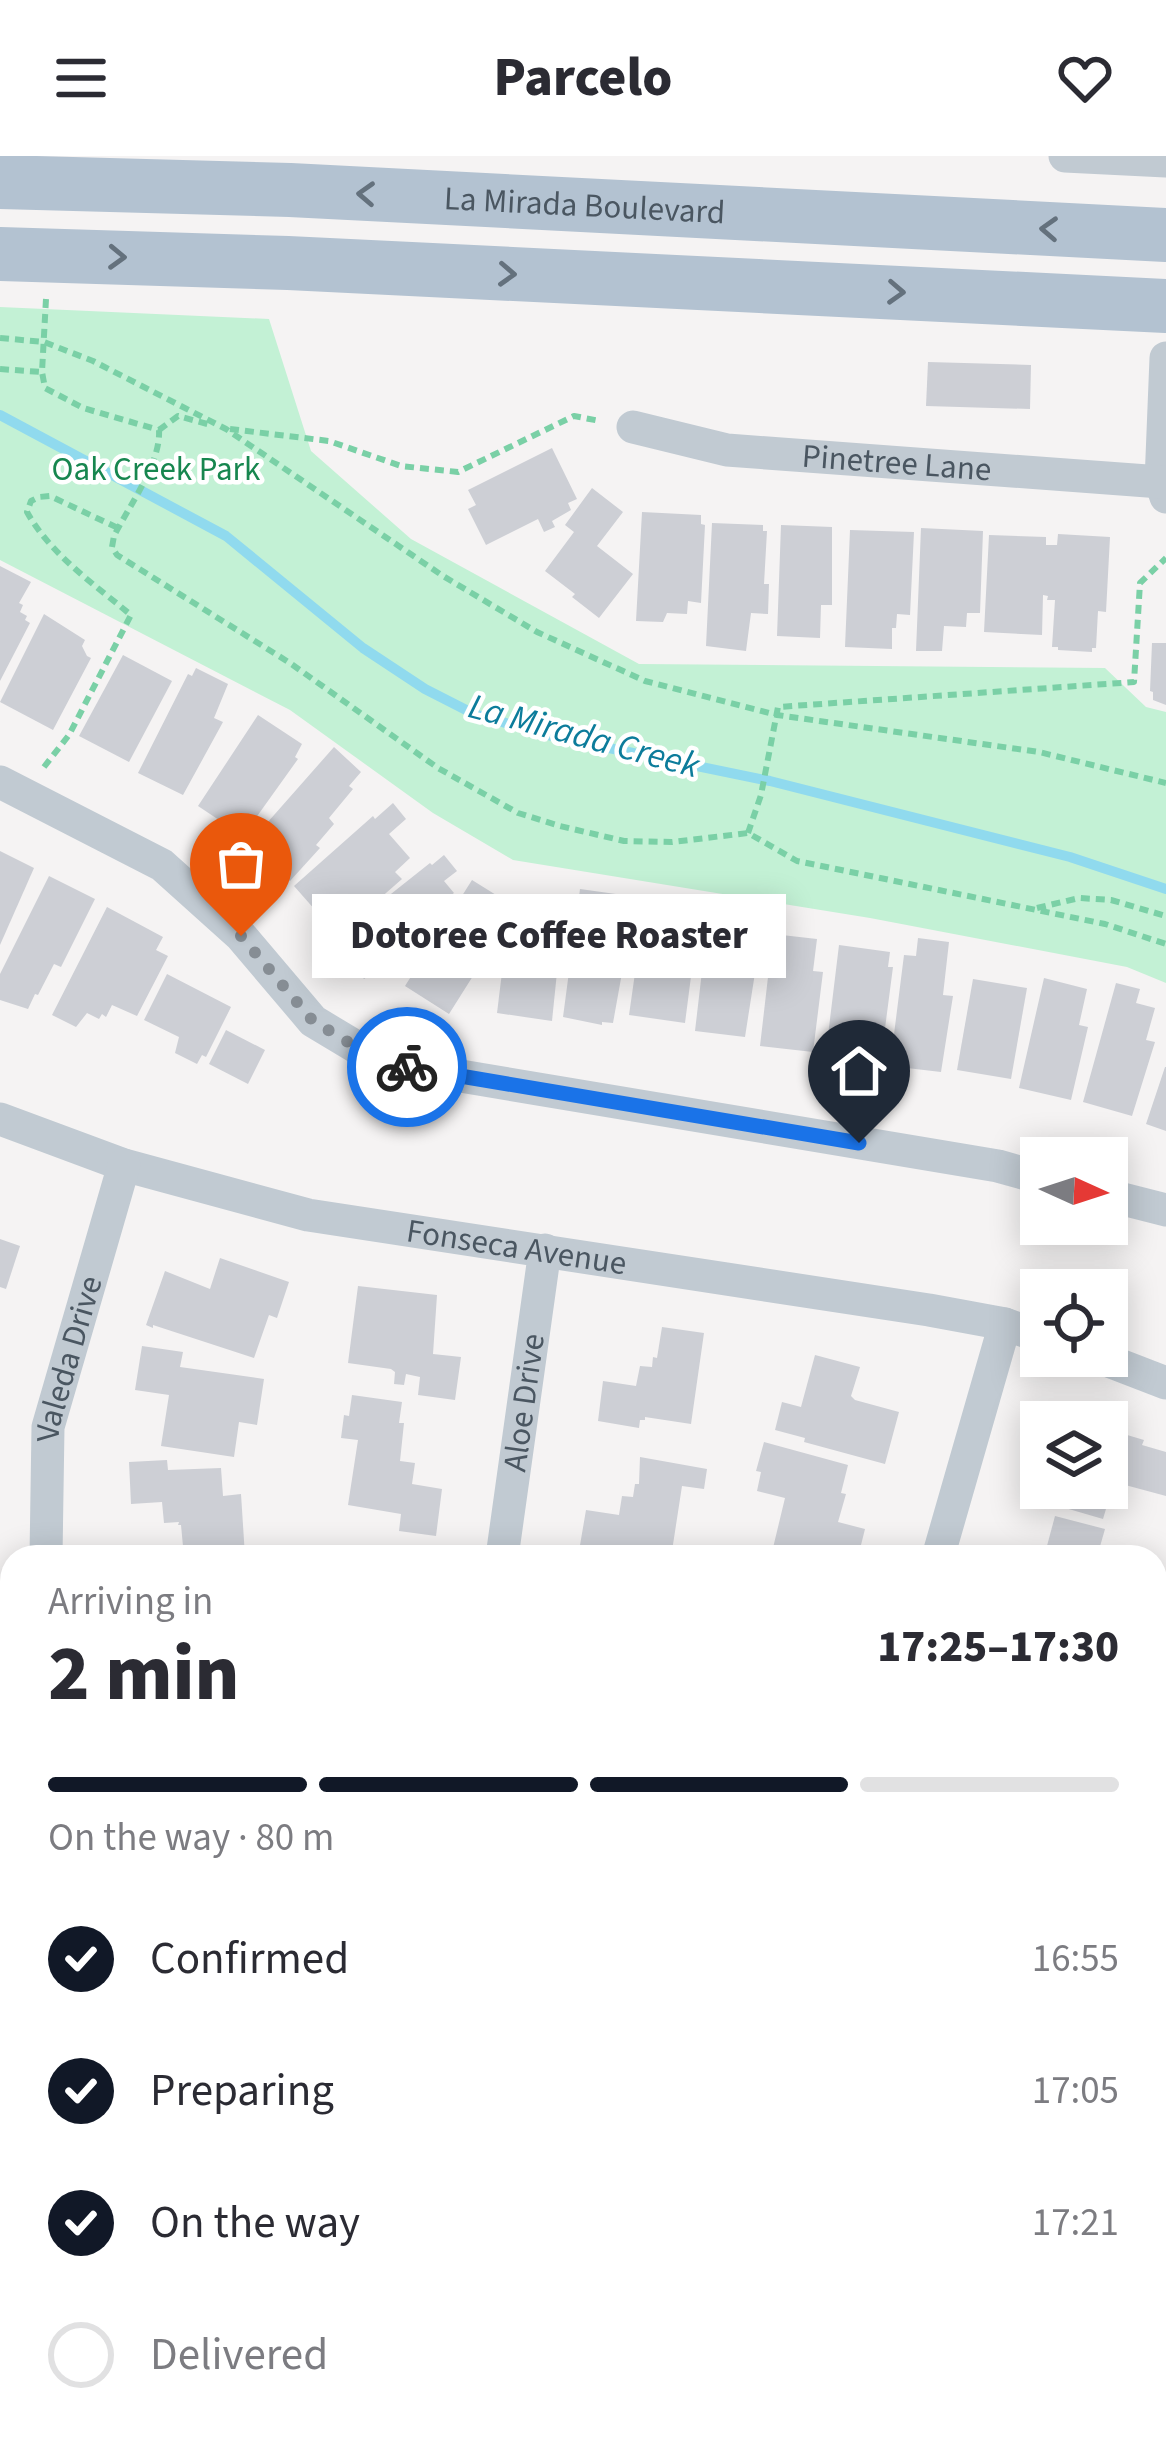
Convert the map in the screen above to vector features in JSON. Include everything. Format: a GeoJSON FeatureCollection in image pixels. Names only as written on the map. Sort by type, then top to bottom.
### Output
{"type":"FeatureCollection","features":[{"type":"Feature","properties":{"kind":"main road","name":"La Mirada Boulevard"},"geometry":{"type":"LineString","coordinates":[[0,182],[291,173],[1166,235]]}},
{"type":"Feature","properties":{"kind":"main road"},"geometry":{"type":"LineString","coordinates":[[24,254],[1166,306]]}},
{"type":"Feature","properties":{"kind":"street"},"geometry":{"type":"LineString","coordinates":[[1065,156],[1166,161]]}},
{"type":"Feature","properties":{"kind":"street"},"geometry":{"type":"LineString","coordinates":[[1164,489],[1166,358]]}},
{"type":"Feature","properties":{"kind":"street","name":"Pinetree Lane"},"geometry":{"type":"LineString","coordinates":[[634,427],[727,450],[1164,489]]}},
{"type":"Feature","properties":{"kind":"street"},"geometry":{"type":"LineString","coordinates":[[14,789],[162,865],[241,936],[313,1021],[383,1063],[1020,1172]]}},
{"type":"Feature","properties":{"kind":"street","name":"Fonseca Avenue"},"geometry":{"type":"LineString","coordinates":[[0,1119],[124,1165],[308,1215],[1020,1330]]}},
{"type":"Feature","properties":{"kind":"street","name":"Valeda Drive"},"geometry":{"type":"LineString","coordinates":[[46,1545],[48,1427],[124,1165]]}},
{"type":"Feature","properties":{"kind":"street"},"geometry":{"type":"LineString","coordinates":[[1128,1200],[1166,1210]]}},
{"type":"Feature","properties":{"kind":"street","name":"Aloe Drive"},"geometry":{"type":"LineString","coordinates":[[504,1545],[545,1250]]}},
{"type":"Feature","properties":{"kind":"street"},"geometry":{"type":"LineString","coordinates":[[941,1545],[1004,1324]]}},
{"type":"Feature","properties":{"kind":"street"},"geometry":{"type":"LineString","coordinates":[[1128,1368],[1166,1383]]}},
{"type":"Feature","properties":{"kind":"path"},"geometry":{"type":"LineString","coordinates":[[24,254],[44,342],[45,388],[83,408],[159,430]]}},
{"type":"Feature","properties":{"kind":"path"},"geometry":{"type":"LineString","coordinates":[[0,338],[44,342],[93,361],[226,429],[442,575],[537,632],[646,681],[777,715],[1039,752],[1166,783]]}},
{"type":"Feature","properties":{"kind":"path"},"geometry":{"type":"LineString","coordinates":[[0,369],[42,372]]}},
{"type":"Feature","properties":{"kind":"path"},"geometry":{"type":"LineString","coordinates":[[159,430],[178,416],[226,429],[328,442],[401,466],[458,472],[574,416],[634,427]]}},
{"type":"Feature","properties":{"kind":"path"},"geometry":{"type":"LineString","coordinates":[[159,430],[152,465],[118,528],[112,547],[117,555],[290,663],[438,768],[518,812],[624,841],[672,842],[748,833],[797,861],[1105,924],[1166,944]]}},
{"type":"Feature","properties":{"kind":"path"},"geometry":{"type":"LineString","coordinates":[[14,789],[47,762],[69,735],[131,615],[33,524],[27,512],[31,501],[50,496],[118,528]]}},
{"type":"Feature","properties":{"kind":"path"},"geometry":{"type":"LineString","coordinates":[[748,833],[778,707],[1134,682],[1140,584],[1166,558]]}},
{"type":"Feature","properties":{"kind":"path"},"geometry":{"type":"LineString","coordinates":[[1034,909],[1079,898],[1111,900],[1166,916]]}},
{"type":"Feature","properties":{"kind":"green space","name":"Oak Creek Park"},"geometry":{"type":"Polygon","coordinates":[[[0,307],[269,319],[311,451],[411,539],[639,664],[1105,668],[1146,707],[1166,712],[1166,983],[1127,967],[870,918],[513,860],[433,813],[290,710],[0,560],[0,307]]]}},
{"type":"Feature","properties":{"kind":"building"},"geometry":{"type":"Polygon","coordinates":[[[928,362],[1031,365],[1030,409],[926,406],[928,362]]]}},
{"type":"Feature","properties":{"kind":"building"},"geometry":{"type":"Polygon","coordinates":[[[552,448],[577,499],[568,503],[571,510],[544,532],[538,519],[486,545],[468,509],[476,505],[468,490],[552,448]]]}},
{"type":"Feature","properties":{"kind":"building"},"geometry":{"type":"Polygon","coordinates":[[[592,488],[623,512],[597,546],[633,574],[599,618],[545,571],[574,532],[565,525],[592,488]]]}},
{"type":"Feature","properties":{"kind":"building"},"geometry":{"type":"Polygon","coordinates":[[[642,512],[701,515],[705,525],[701,603],[688,601],[687,614],[667,613],[663,622],[636,621],[642,512]]]}},
{"type":"Feature","properties":{"kind":"building"},"geometry":{"type":"Polygon","coordinates":[[[712,523],[763,525],[767,531],[764,584],[769,584],[768,614],[751,613],[746,651],[706,646],[712,523]]]}},
{"type":"Feature","properties":{"kind":"building"},"geometry":{"type":"Polygon","coordinates":[[[781,525],[832,527],[832,605],[821,605],[820,638],[777,636],[781,525]]]}},
{"type":"Feature","properties":{"kind":"building"},"geometry":{"type":"Polygon","coordinates":[[[921,528],[983,531],[980,613],[967,613],[966,627],[944,626],[942,651],[916,651],[921,528]]]}},
{"type":"Feature","properties":{"kind":"building"},"geometry":{"type":"Polygon","coordinates":[[[850,530],[914,532],[910,615],[897,614],[892,649],[845,647],[850,530]]]}},
{"type":"Feature","properties":{"kind":"building"},"geometry":{"type":"Polygon","coordinates":[[[1058,534],[1110,537],[1106,612],[1098,611],[1096,648],[1092,652],[1052,647],[1055,600],[1043,595],[1042,635],[984,632],[989,535],[1046,537],[1046,545],[1057,545],[1058,534]]]}},
{"type":"Feature","properties":{"kind":"building"},"geometry":{"type":"Polygon","coordinates":[[[0,566],[31,582],[19,603],[30,623],[0,681],[0,566]]]}},
{"type":"Feature","properties":{"kind":"building"},"geometry":{"type":"Polygon","coordinates":[[[44,614],[85,640],[82,646],[91,658],[53,730],[0,702],[44,614]]]}},
{"type":"Feature","properties":{"kind":"building"},"geometry":{"type":"Polygon","coordinates":[[[1152,643],[1166,643],[1166,705],[1153,700],[1150,691],[1152,643]]]}},
{"type":"Feature","properties":{"kind":"building"},"geometry":{"type":"Polygon","coordinates":[[[123,655],[172,681],[129,762],[79,736],[123,655]]]}},
{"type":"Feature","properties":{"kind":"building"},"geometry":{"type":"Polygon","coordinates":[[[196,668],[228,684],[214,718],[223,722],[183,795],[138,773],[188,674],[192,676],[196,668]]]}},
{"type":"Feature","properties":{"kind":"building"},"geometry":{"type":"Polygon","coordinates":[[[258,715],[302,744],[298,759],[243,836],[198,806],[258,715]]]}},
{"type":"Feature","properties":{"kind":"building"},"geometry":{"type":"Polygon","coordinates":[[[334,747],[361,772],[329,818],[334,824],[316,845],[320,848],[290,881],[286,878],[282,883],[244,849],[334,747]]]}},
{"type":"Feature","properties":{"kind":"building"},"geometry":{"type":"Polygon","coordinates":[[[393,803],[406,819],[389,834],[410,858],[395,872],[402,879],[370,907],[363,899],[331,928],[294,886],[393,803]]]}},
{"type":"Feature","properties":{"kind":"building"},"geometry":{"type":"Polygon","coordinates":[[[0,851],[34,868],[0,945],[0,851]]]}},
{"type":"Feature","properties":{"kind":"building"},"geometry":{"type":"Polygon","coordinates":[[[444,855],[457,871],[444,881],[454,893],[428,920],[434,928],[364,979],[333,940],[444,855]]]}},
{"type":"Feature","properties":{"kind":"building"},"geometry":{"type":"Polygon","coordinates":[[[49,876],[95,899],[61,967],[54,964],[28,1009],[0,1000],[0,974],[49,876]]]}},
{"type":"Feature","properties":{"kind":"building"},"geometry":{"type":"Polygon","coordinates":[[[472,880],[509,903],[482,944],[490,949],[449,1014],[405,986],[472,880]]]}},
{"type":"Feature","properties":{"kind":"building"},"geometry":{"type":"Polygon","coordinates":[[[580,889],[623,895],[618,936],[627,945],[613,1023],[563,1017],[580,889]]]}},
{"type":"Feature","properties":{"kind":"building"},"geometry":{"type":"Polygon","coordinates":[[[646,896],[695,903],[691,930],[697,930],[685,1023],[629,1015],[646,896]]]}},
{"type":"Feature","properties":{"kind":"building"},"geometry":{"type":"Polygon","coordinates":[[[107,907],[163,937],[156,950],[168,956],[137,1016],[112,1005],[106,1017],[87,1013],[76,1027],[52,1015],[107,907]]]}},
{"type":"Feature","properties":{"kind":"building"},"geometry":{"type":"Polygon","coordinates":[[[510,907],[563,914],[552,1021],[497,1013],[510,907]]]}},
{"type":"Feature","properties":{"kind":"building"},"geometry":{"type":"Polygon","coordinates":[[[712,908],[750,912],[748,959],[757,960],[745,1037],[695,1031],[712,908]]]}},
{"type":"Feature","properties":{"kind":"building"},"geometry":{"type":"Polygon","coordinates":[[[773,934],[817,939],[813,971],[823,972],[813,1052],[760,1046],[773,934]]]}},
{"type":"Feature","properties":{"kind":"building"},"geometry":{"type":"Polygon","coordinates":[[[918,938],[949,942],[943,995],[953,996],[941,1072],[890,1066],[904,955],[916,956],[918,938]]]}},
{"type":"Feature","properties":{"kind":"building"},"geometry":{"type":"Polygon","coordinates":[[[839,945],[890,952],[888,967],[893,967],[881,1059],[826,1052],[839,945]]]}},
{"type":"Feature","properties":{"kind":"building"},"geometry":{"type":"Polygon","coordinates":[[[167,974],[231,1007],[206,1057],[202,1055],[197,1064],[175,1053],[179,1037],[144,1020],[167,974]]]}},
{"type":"Feature","properties":{"kind":"building"},"geometry":{"type":"Polygon","coordinates":[[[1044,978],[1087,989],[1079,1025],[1088,1027],[1071,1100],[1019,1088],[1044,978]]]}},
{"type":"Feature","properties":{"kind":"building"},"geometry":{"type":"Polygon","coordinates":[[[973,979],[1027,988],[1011,1079],[957,1070],[973,979]]]}},
{"type":"Feature","properties":{"kind":"building"},"geometry":{"type":"Polygon","coordinates":[[[1116,983],[1140,989],[1136,1003],[1155,1008],[1146,1040],[1155,1042],[1132,1116],[1083,1102],[1116,983]]]}},
{"type":"Feature","properties":{"kind":"building"},"geometry":{"type":"Polygon","coordinates":[[[226,1030],[265,1050],[248,1084],[209,1064],[226,1030]]]}},
{"type":"Feature","properties":{"kind":"building"},"geometry":{"type":"Polygon","coordinates":[[[1166,1067],[1166,1131],[1146,1124],[1166,1067]]]}},
{"type":"Feature","properties":{"kind":"building"},"geometry":{"type":"Polygon","coordinates":[[[0,1239],[20,1246],[6,1289],[0,1287],[0,1239]]]}},
{"type":"Feature","properties":{"kind":"building"},"geometry":{"type":"Polygon","coordinates":[[[220,1258],[289,1282],[277,1318],[269,1315],[254,1358],[146,1325],[165,1271],[210,1289],[220,1258]]]}},
{"type":"Feature","properties":{"kind":"building"},"geometry":{"type":"Polygon","coordinates":[[[358,1286],[437,1295],[433,1354],[461,1357],[455,1400],[418,1395],[420,1377],[406,1374],[404,1385],[394,1384],[391,1369],[348,1363],[358,1286]]]}},
{"type":"Feature","properties":{"kind":"building"},"geometry":{"type":"Polygon","coordinates":[[[662,1327],[704,1333],[691,1424],[645,1417],[639,1428],[598,1421],[603,1381],[636,1386],[640,1366],[652,1367],[653,1357],[657,1358],[662,1327]]]}},
{"type":"Feature","properties":{"kind":"building"},"geometry":{"type":"Polygon","coordinates":[[[142,1346],[183,1352],[180,1367],[264,1379],[257,1425],[239,1422],[234,1457],[161,1446],[169,1395],[135,1390],[142,1346]]]}},
{"type":"Feature","properties":{"kind":"building"},"geometry":{"type":"Polygon","coordinates":[[[815,1355],[860,1367],[851,1396],[899,1412],[885,1464],[775,1430],[782,1402],[801,1407],[815,1355]]]}},
{"type":"Feature","properties":{"kind":"building"},"geometry":{"type":"Polygon","coordinates":[[[352,1395],[402,1402],[400,1461],[415,1463],[412,1484],[442,1489],[436,1536],[399,1531],[401,1514],[348,1505],[358,1440],[341,1438],[352,1395]]]}},
{"type":"Feature","properties":{"kind":"building"},"geometry":{"type":"Polygon","coordinates":[[[1128,1435],[1166,1452],[1166,1496],[1128,1486],[1128,1435]]]}},
{"type":"Feature","properties":{"kind":"building"},"geometry":{"type":"Polygon","coordinates":[[[764,1442],[848,1465],[838,1522],[865,1529],[861,1545],[774,1545],[785,1498],[757,1491],[761,1472],[756,1471],[764,1442]]]}},
{"type":"Feature","properties":{"kind":"building"},"geometry":{"type":"Polygon","coordinates":[[[640,1457],[707,1469],[704,1489],[682,1486],[673,1545],[580,1545],[586,1510],[619,1515],[622,1496],[633,1497],[635,1484],[639,1484],[640,1457]]]}},
{"type":"Feature","properties":{"kind":"building"},"geometry":{"type":"Polygon","coordinates":[[[167,1460],[168,1470],[221,1468],[223,1496],[241,1494],[244,1545],[183,1545],[179,1522],[164,1523],[162,1502],[131,1504],[129,1462],[167,1460]]]}},
{"type":"Feature","properties":{"kind":"building"},"geometry":{"type":"Polygon","coordinates":[[[1069,1509],[1106,1509],[1103,1519],[1069,1509]]]}},
{"type":"Feature","properties":{"kind":"building"},"geometry":{"type":"Polygon","coordinates":[[[1055,1516],[1105,1529],[1100,1545],[1047,1545],[1055,1516]]]}},
{"type":"Feature","properties":{"kind":"waterway","name":"La Mirada Creek"},"geometry":{"type":"LineString","coordinates":[[0,415],[226,536],[363,648],[474,714],[555,737],[770,781],[1070,857],[1166,889]]}},
{"type":"Feature","properties":{"kind":"way so far"},"geometry":{"type":"LineString","coordinates":[[241,936],[313,1021],[383,1063],[407,1067]]}},
{"type":"Feature","properties":{"kind":"place","name":"Dotoree Coffee Roaster"},"geometry":{"type":"Point","coordinates":[241,936]}},
{"type":"Feature","properties":{"kind":"route"},"geometry":{"type":"LineString","coordinates":[[407,1067],[859,1143]]}}]}
